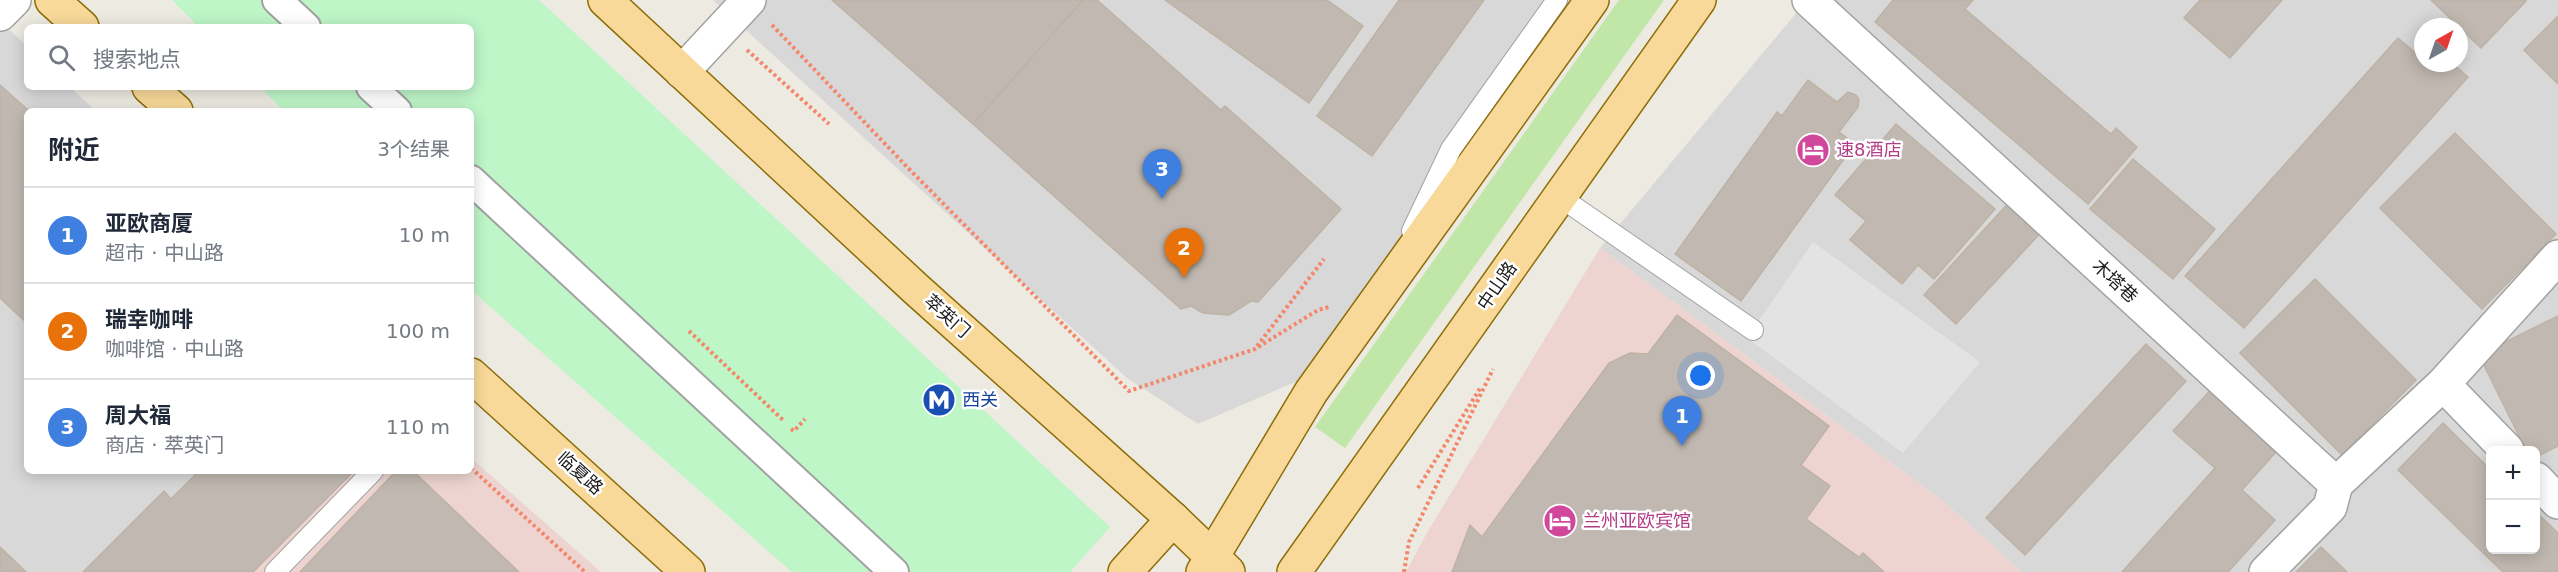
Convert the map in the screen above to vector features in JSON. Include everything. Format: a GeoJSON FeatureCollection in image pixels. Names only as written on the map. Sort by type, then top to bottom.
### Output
{"type":"FeatureCollection","features":[{"type":"Feature","properties":{"kind":"main road"},"geometry":{"type":"LineString","coordinates":[[52,0],[79,24]]}},
{"type":"Feature","properties":{"kind":"main road","name":"萃英门"},"geometry":{"type":"LineString","coordinates":[[605,0],[916,289],[1173,519],[1215,567]]}},
{"type":"Feature","properties":{"kind":"main road"},"geometry":{"type":"LineString","coordinates":[[1215,567],[1311,392],[1592,0]]}},
{"type":"Feature","properties":{"kind":"main road","name":"中山路"},"geometry":{"type":"LineString","coordinates":[[1294,572],[1699,0]]}},
{"type":"Feature","properties":{"kind":"main road"},"geometry":{"type":"LineString","coordinates":[[152,90],[173,108]]}},
{"type":"Feature","properties":{"kind":"main road","name":"临夏路"},"geometry":{"type":"LineString","coordinates":[[474,378],[688,572]]}},
{"type":"Feature","properties":{"kind":"main road"},"geometry":{"type":"LineString","coordinates":[[1125,572],[1173,519]]}},
{"type":"Feature","properties":{"kind":"street"},"geometry":{"type":"LineString","coordinates":[[0,14],[14,0]]}},
{"type":"Feature","properties":{"kind":"street"},"geometry":{"type":"LineString","coordinates":[[277,0],[303,24]]}},
{"type":"Feature","properties":{"kind":"street"},"geometry":{"type":"LineString","coordinates":[[682,72],[748,0]]}},
{"type":"Feature","properties":{"kind":"street","name":"木塔巷"},"geometry":{"type":"LineString","coordinates":[[1809,0],[2336,484]]}},
{"type":"Feature","properties":{"kind":"street"},"geometry":{"type":"LineString","coordinates":[[374,90],[394,108]]}},
{"type":"Feature","properties":{"kind":"street"},"geometry":{"type":"LineString","coordinates":[[474,183],[894,572]]}},
{"type":"Feature","properties":{"kind":"street"},"geometry":{"type":"LineString","coordinates":[[2266,572],[2330,507],[2336,484],[2443,384],[2558,257]]}},
{"type":"Feature","properties":{"kind":"street"},"geometry":{"type":"LineString","coordinates":[[2443,384],[2504,446]]}},
{"type":"Feature","properties":{"kind":"street"},"geometry":{"type":"LineString","coordinates":[[2540,484],[2558,502]]}},
{"type":"Feature","properties":{"kind":"lane"},"geometry":{"type":"LineString","coordinates":[[1383,292],[1451,149],[1557,0]]}},
{"type":"Feature","properties":{"kind":"lane"},"geometry":{"type":"LineString","coordinates":[[1560,197],[1753,330]]}},
{"type":"Feature","properties":{"kind":"lane"},"geometry":{"type":"LineString","coordinates":[[275,572],[370,474]]}},
{"type":"Feature","properties":{"kind":"path"},"geometry":{"type":"LineString","coordinates":[[748,0],[909,169],[1129,391],[1255,349],[1318,310],[1383,292]]}},
{"type":"Feature","properties":{"kind":"path"},"geometry":{"type":"LineString","coordinates":[[747,50],[829,124]]}},
{"type":"Feature","properties":{"kind":"path"},"geometry":{"type":"LineString","coordinates":[[1255,349],[1324,259]]}},
{"type":"Feature","properties":{"kind":"path"},"geometry":{"type":"LineString","coordinates":[[689,331],[794,431],[805,419]]}},
{"type":"Feature","properties":{"kind":"path"},"geometry":{"type":"LineString","coordinates":[[1404,572],[1409,542],[1493,369],[1418,488]]}},
{"type":"Feature","properties":{"kind":"path"},"geometry":{"type":"LineString","coordinates":[[474,471],[585,572]]}},
{"type":"Feature","properties":{"kind":"shaded area"},"geometry":{"type":"Polygon","coordinates":[[[713,0],[1588,0],[1325,369],[1198,424],[1127,378],[713,0]]]}},
{"type":"Feature","properties":{"kind":"shaded area"},"geometry":{"type":"Polygon","coordinates":[[[1807,0],[2558,0],[2558,572],[2022,572],[1943,501],[1600,248],[1807,0]]]}},
{"type":"Feature","properties":{"kind":"shaded area"},"geometry":{"type":"Polygon","coordinates":[[[0,21],[24,43],[24,90],[73,90],[93,108],[24,108],[24,474],[287,474],[197,572],[0,572],[0,21]]]}},
{"type":"Feature","properties":{"kind":"shaded area"},"geometry":{"type":"Polygon","coordinates":[[[1813,242],[1980,362],[1903,453],[1747,338],[1813,242]]]}},
{"type":"Feature","properties":{"kind":"shaded area"},"geometry":{"type":"Polygon","coordinates":[[[1600,248],[1943,501],[2022,572],[1406,572],[1428,531],[1600,248]]]}},
{"type":"Feature","properties":{"kind":"shaded area"},"geometry":{"type":"Polygon","coordinates":[[[474,461],[601,572],[197,572],[287,474],[474,474],[474,461]]]}},
{"type":"Feature","properties":{"kind":"green space"},"geometry":{"type":"Polygon","coordinates":[[[172,0],[539,0],[1110,527],[1070,572],[792,572],[474,293],[474,108],[281,108],[263,90],[474,90],[474,24],[196,24],[172,0]]]}},
{"type":"Feature","properties":{"kind":"green space"},"geometry":{"type":"Polygon","coordinates":[[[1619,0],[1664,0],[1345,448],[1315,427],[1619,0]]]}},
{"type":"Feature","properties":{"kind":"building"},"geometry":{"type":"Polygon","coordinates":[[[832,0],[1083,0],[973,124],[832,0]]]}},
{"type":"Feature","properties":{"kind":"building"},"geometry":{"type":"Polygon","coordinates":[[[1083,0],[1097,0],[1221,110],[1225,106],[1341,209],[1258,302],[1251,301],[1229,315],[1203,313],[1191,306],[1181,309],[973,124],[1083,0]]]}},
{"type":"Feature","properties":{"kind":"building"},"geometry":{"type":"Polygon","coordinates":[[[1165,0],[1327,0],[1363,26],[1309,103],[1165,0]]]}},
{"type":"Feature","properties":{"kind":"building"},"geometry":{"type":"Polygon","coordinates":[[[1399,0],[1484,0],[1372,156],[1317,116],[1399,0]]]}},
{"type":"Feature","properties":{"kind":"building"},"geometry":{"type":"Polygon","coordinates":[[[1893,0],[1973,0],[1965,9],[2111,134],[2116,128],[2137,147],[2088,204],[1875,22],[1893,0]]]}},
{"type":"Feature","properties":{"kind":"building"},"geometry":{"type":"Polygon","coordinates":[[[2200,0],[2282,0],[2230,58],[2184,18],[2200,0]]]}},
{"type":"Feature","properties":{"kind":"building"},"geometry":{"type":"Polygon","coordinates":[[[2431,0],[2526,1],[2481,48],[2468,36],[2468,18],[2450,18],[2431,0]]]}},
{"type":"Feature","properties":{"kind":"building"},"geometry":{"type":"Polygon","coordinates":[[[2558,16],[2558,84],[2524,50],[2558,16]]]}},
{"type":"Feature","properties":{"kind":"building"},"geometry":{"type":"Polygon","coordinates":[[[2398,38],[2414,52],[2414,72],[2462,72],[2468,77],[2244,328],[2185,276],[2398,38]]]}},
{"type":"Feature","properties":{"kind":"building"},"geometry":{"type":"Polygon","coordinates":[[[1808,80],[1837,102],[1848,92],[1856,95],[1859,100],[1858,107],[1839,132],[1855,144],[1741,301],[1675,254],[1777,112],[1782,116],[1808,80]]]}},
{"type":"Feature","properties":{"kind":"building"},"geometry":{"type":"Polygon","coordinates":[[[0,85],[26,108],[24,320],[0,298],[0,85]]]}},
{"type":"Feature","properties":{"kind":"building"},"geometry":{"type":"Polygon","coordinates":[[[1896,124],[1995,209],[1934,279],[1918,265],[1902,284],[1850,240],[1866,221],[1835,195],[1896,124]]]}},
{"type":"Feature","properties":{"kind":"building"},"geometry":{"type":"Polygon","coordinates":[[[2455,133],[2556,234],[2482,309],[2380,208],[2455,133]]]}},
{"type":"Feature","properties":{"kind":"building"},"geometry":{"type":"Polygon","coordinates":[[[2133,159],[2215,229],[2173,279],[2090,209],[2133,159]]]}},
{"type":"Feature","properties":{"kind":"building"},"geometry":{"type":"Polygon","coordinates":[[[2014,197],[2046,227],[1956,324],[1924,295],[2014,197]]]}},
{"type":"Feature","properties":{"kind":"building"},"geometry":{"type":"Polygon","coordinates":[[[2315,279],[2416,380],[2342,455],[2240,353],[2315,279]]]}},
{"type":"Feature","properties":{"kind":"building"},"geometry":{"type":"Polygon","coordinates":[[[1677,315],[1829,426],[1801,465],[1830,486],[1806,519],[1859,557],[1863,553],[1884,572],[1452,572],[1470,525],[1482,537],[1609,363],[1630,353],[1648,354],[1677,315]]]}},
{"type":"Feature","properties":{"kind":"building"},"geometry":{"type":"Polygon","coordinates":[[[2558,316],[2558,446],[2540,455],[2540,446],[2524,446],[2479,355],[2558,316]]]}},
{"type":"Feature","properties":{"kind":"building"},"geometry":{"type":"Polygon","coordinates":[[[2146,344],[2186,381],[2025,555],[1986,518],[2146,344]]]}},
{"type":"Feature","properties":{"kind":"building"},"geometry":{"type":"Polygon","coordinates":[[[2217,383],[2284,443],[2242,490],[2275,520],[2228,572],[2122,572],[2215,468],[2173,431],[2217,383]]]}},
{"type":"Feature","properties":{"kind":"building"},"geometry":{"type":"Polygon","coordinates":[[[2443,423],[2486,465],[2486,554],[2540,554],[2540,516],[2558,533],[2558,572],[2503,572],[2398,470],[2443,423]]]}},
{"type":"Feature","properties":{"kind":"building"},"geometry":{"type":"Polygon","coordinates":[[[196,474],[351,474],[253,572],[83,572],[164,491],[171,499],[196,474]]]}},
{"type":"Feature","properties":{"kind":"building"},"geometry":{"type":"Polygon","coordinates":[[[393,474],[416,474],[519,572],[300,572],[393,474]]]}},
{"type":"Feature","properties":{"kind":"building"},"geometry":{"type":"Polygon","coordinates":[[[0,547],[26,572],[0,572],[0,547]]]}},
{"type":"Feature","properties":{"kind":"building"},"geometry":{"type":"Polygon","coordinates":[[[2321,547],[2347,572],[2296,572],[2321,547]]]}},
{"type":"Feature","properties":{"kind":"place","name":"速8酒店"},"geometry":{"type":"Point","coordinates":[1813,150]}},
{"type":"Feature","properties":{"kind":"place","name":"周大福"},"geometry":{"type":"Point","coordinates":[1162,199]}},
{"type":"Feature","properties":{"kind":"place","name":"瑞幸咖啡"},"geometry":{"type":"Point","coordinates":[1184,278]}},
{"type":"Feature","properties":{"kind":"place","name":"西关"},"geometry":{"type":"Point","coordinates":[939,400]}},
{"type":"Feature","properties":{"kind":"place","name":"亚欧商厦"},"geometry":{"type":"Point","coordinates":[1682,446]}},
{"type":"Feature","properties":{"kind":"place","name":"兰州亚欧宾馆"},"geometry":{"type":"Point","coordinates":[1560,521]}}]}
